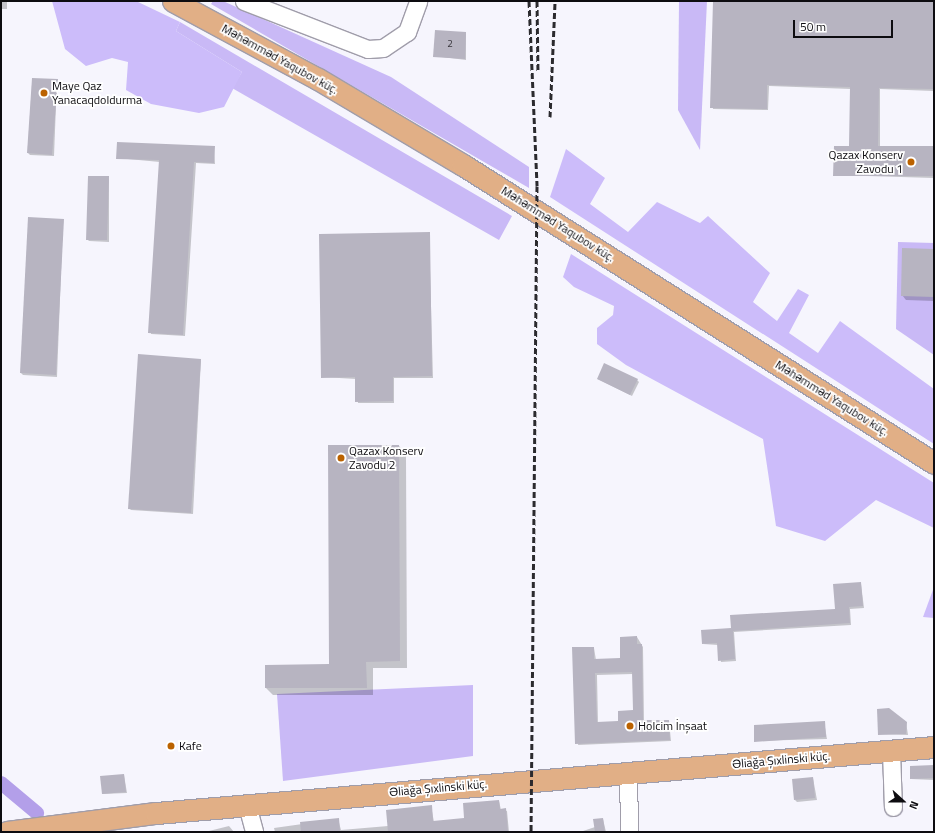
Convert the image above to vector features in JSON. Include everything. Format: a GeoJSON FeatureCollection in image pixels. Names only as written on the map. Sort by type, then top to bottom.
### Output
{"type":"FeatureCollection","features":[{"type":"Feature","properties":{"kind":"main road","name":"Məhəmməd Yaqubov küç."},"geometry":{"type":"LineString","coordinates":[[186,4],[318,79],[530,205],[934,463]]}},
{"type":"Feature","properties":{"kind":"main road","name":"Əliağa Şıxlinski küç."},"geometry":{"type":"LineString","coordinates":[[6,832],[97,819],[247,805],[934,747]]}},
{"type":"Feature","properties":{"kind":"street"},"geometry":{"type":"LineString","coordinates":[[244,1],[368,49],[383,48],[407,32],[418,1]]}},
{"type":"Feature","properties":{"kind":"street"},"geometry":{"type":"LineString","coordinates":[[891,751],[893,807]]}},
{"type":"Feature","properties":{"kind":"street"},"geometry":{"type":"LineString","coordinates":[[628,772],[629,832]]}},
{"type":"Feature","properties":{"kind":"street"},"geometry":{"type":"LineString","coordinates":[[247,805],[254,832]]}},
{"type":"Feature","properties":{"kind":"shaded area"},"geometry":{"type":"Polygon","coordinates":[[[52,1],[136,1],[180,22],[176,31],[242,72],[224,107],[199,113],[151,104],[126,90],[128,62],[112,58],[86,66],[65,49],[52,1]]]}},
{"type":"Feature","properties":{"kind":"shaded area"},"geometry":{"type":"Polygon","coordinates":[[[213,1],[223,1],[391,77],[529,167],[529,188],[211,4],[213,1]]]}},
{"type":"Feature","properties":{"kind":"shaded area"},"geometry":{"type":"Polygon","coordinates":[[[679,1],[707,1],[700,150],[678,110],[679,1]]]}},
{"type":"Feature","properties":{"kind":"shaded area"},"geometry":{"type":"Polygon","coordinates":[[[180,22],[512,216],[499,240],[232,88],[242,72],[176,31],[180,22]]]}},
{"type":"Feature","properties":{"kind":"shaded area"},"geometry":{"type":"Polygon","coordinates":[[[566,149],[605,178],[590,204],[628,232],[657,202],[700,223],[708,216],[770,273],[753,302],[777,321],[798,289],[809,295],[789,333],[818,353],[840,321],[934,389],[934,444],[550,197],[566,149]]]}},
{"type":"Feature","properties":{"kind":"shaded area"},"geometry":{"type":"Polygon","coordinates":[[[898,242],[934,243],[934,355],[896,329],[898,242]]]}},
{"type":"Feature","properties":{"kind":"shaded area"},"geometry":{"type":"Polygon","coordinates":[[[571,254],[934,483],[934,528],[876,500],[825,541],[776,526],[763,439],[626,365],[597,344],[597,328],[613,315],[614,306],[574,287],[563,277],[571,254]]]}},
{"type":"Feature","properties":{"kind":"shaded area"},"geometry":{"type":"Polygon","coordinates":[[[934,587],[934,618],[923,617],[934,587]]]}},
{"type":"Feature","properties":{"kind":"shaded area"},"geometry":{"type":"Polygon","coordinates":[[[473,685],[473,756],[283,781],[277,694],[473,685]]]}},
{"type":"Feature","properties":{"kind":"building"},"geometry":{"type":"Polygon","coordinates":[[[713,1],[934,1],[934,89],[879,88],[878,146],[934,146],[934,176],[833,176],[834,146],[849,146],[850,87],[767,85],[767,109],[710,108],[713,1]]]}},
{"type":"Feature","properties":{"kind":"building"},"geometry":{"type":"Polygon","coordinates":[[[435,30],[466,32],[465,59],[433,57],[435,30]]]}},
{"type":"Feature","properties":{"kind":"building"},"geometry":{"type":"Polygon","coordinates":[[[32,78],[58,79],[52,155],[27,153],[32,78]]]}},
{"type":"Feature","properties":{"kind":"building"},"geometry":{"type":"Polygon","coordinates":[[[117,142],[215,146],[214,163],[194,162],[183,335],[148,333],[159,160],[116,159],[117,142]]]}},
{"type":"Feature","properties":{"kind":"building"},"geometry":{"type":"Polygon","coordinates":[[[88,176],[109,176],[107,240],[86,240],[88,176]]]}},
{"type":"Feature","properties":{"kind":"building"},"geometry":{"type":"Polygon","coordinates":[[[28,217],[64,219],[56,375],[20,373],[28,217]]]}},
{"type":"Feature","properties":{"kind":"building"},"geometry":{"type":"Polygon","coordinates":[[[430,232],[432,376],[393,377],[393,401],[355,402],[355,377],[321,378],[319,234],[430,232]]]}},
{"type":"Feature","properties":{"kind":"building"},"geometry":{"type":"Polygon","coordinates":[[[902,248],[934,249],[934,297],[901,296],[902,248]]]}},
{"type":"Feature","properties":{"kind":"building"},"geometry":{"type":"Polygon","coordinates":[[[138,354],[201,359],[191,513],[128,509],[138,354]]]}},
{"type":"Feature","properties":{"kind":"building"},"geometry":{"type":"Polygon","coordinates":[[[604,363],[638,379],[630,395],[597,379],[604,363]]]}},
{"type":"Feature","properties":{"kind":"building"},"geometry":{"type":"Polygon","coordinates":[[[328,445],[399,445],[400,661],[366,662],[367,688],[265,688],[265,665],[329,664],[328,445]]]}},
{"type":"Feature","properties":{"kind":"building"},"geometry":{"type":"Polygon","coordinates":[[[861,582],[863,606],[849,607],[850,623],[733,631],[735,659],[718,661],[717,643],[702,644],[701,630],[731,628],[730,615],[835,609],[833,584],[861,582]]]}},
{"type":"Feature","properties":{"kind":"building"},"geometry":{"type":"Polygon","coordinates":[[[637,636],[637,644],[642,644],[643,720],[669,720],[670,740],[575,744],[572,647],[594,647],[594,659],[620,658],[620,637],[637,636]],[[632,672],[595,673],[597,722],[618,721],[618,711],[633,710],[632,672]]]}},
{"type":"Feature","properties":{"kind":"building"},"geometry":{"type":"Polygon","coordinates":[[[889,708],[907,722],[906,734],[878,735],[877,709],[889,708]]]}},
{"type":"Feature","properties":{"kind":"building"},"geometry":{"type":"Polygon","coordinates":[[[825,721],[826,737],[754,742],[754,725],[825,721]]]}},
{"type":"Feature","properties":{"kind":"building"},"geometry":{"type":"Polygon","coordinates":[[[934,765],[934,778],[910,779],[910,766],[934,765]]]}},
{"type":"Feature","properties":{"kind":"building"},"geometry":{"type":"Polygon","coordinates":[[[124,774],[126,792],[102,794],[100,776],[124,774]]]}},
{"type":"Feature","properties":{"kind":"building"},"geometry":{"type":"Polygon","coordinates":[[[813,777],[815,798],[794,800],[792,779],[813,777]]]}},
{"type":"Feature","properties":{"kind":"building"},"geometry":{"type":"Polygon","coordinates":[[[499,800],[500,809],[506,808],[508,832],[388,832],[386,810],[432,805],[433,821],[464,818],[463,803],[499,800]]]}},
{"type":"Feature","properties":{"kind":"building"},"geometry":{"type":"Polygon","coordinates":[[[339,818],[340,832],[301,832],[300,822],[339,818]]]}},
{"type":"Feature","properties":{"kind":"building"},"geometry":{"type":"Polygon","coordinates":[[[603,818],[605,832],[595,832],[593,819],[603,818]]]}},
{"type":"Feature","properties":{"kind":"waterway"},"geometry":{"type":"LineString","coordinates":[[1,783],[37,813]]}},
{"type":"Feature","properties":{"kind":"railway"},"geometry":{"type":"LineString","coordinates":[[529,1],[537,186],[531,832]]}},
{"type":"Feature","properties":{"kind":"railway"},"geometry":{"type":"LineString","coordinates":[[537,1],[538,71]]}},
{"type":"Feature","properties":{"kind":"railway"},"geometry":{"type":"LineString","coordinates":[[550,117],[555,1]]}},
{"type":"Feature","properties":{"kind":"place","name":"Maye Qaz Yanacaqdoldurma"},"geometry":{"type":"Point","coordinates":[44,93]}},
{"type":"Feature","properties":{"kind":"place","name":"Qazax Konserv Zavodu 1"},"geometry":{"type":"Point","coordinates":[911,162]}},
{"type":"Feature","properties":{"kind":"place","name":"Qazax Konserv Zavodu 2"},"geometry":{"type":"Point","coordinates":[341,458]}},
{"type":"Feature","properties":{"kind":"place","name":"Holcim İnşaat"},"geometry":{"type":"Point","coordinates":[630,726]}},
{"type":"Feature","properties":{"kind":"place","name":"Kafe"},"geometry":{"type":"Point","coordinates":[171,746]}}]}
